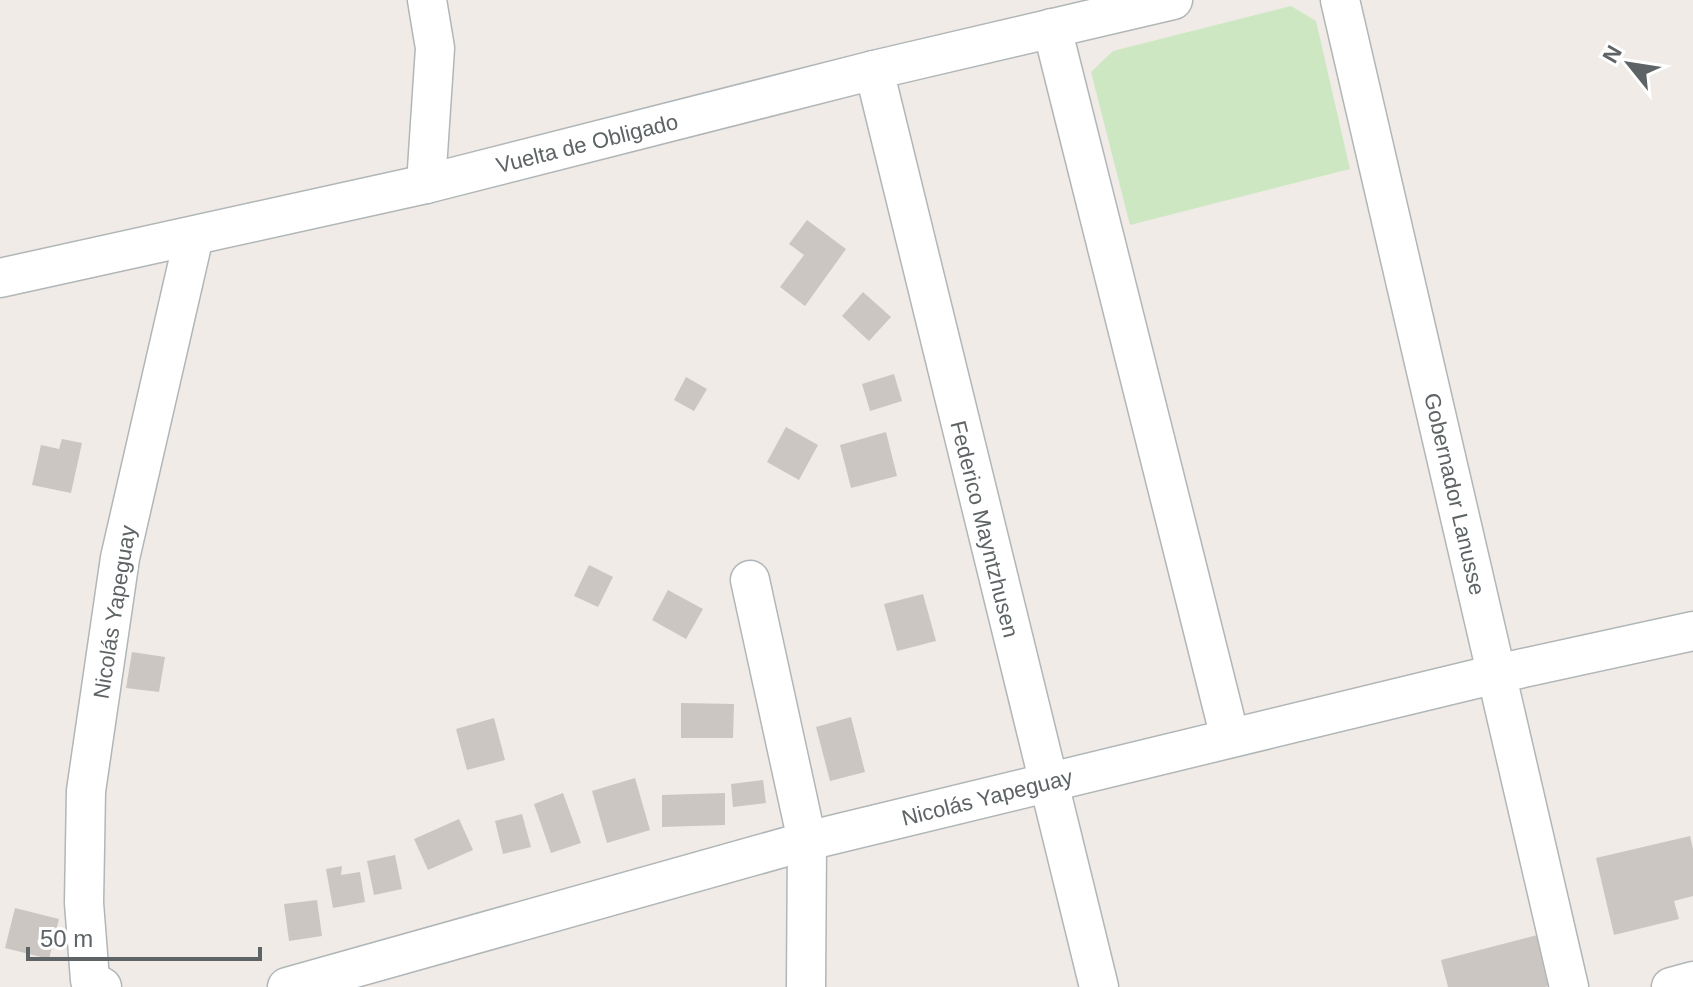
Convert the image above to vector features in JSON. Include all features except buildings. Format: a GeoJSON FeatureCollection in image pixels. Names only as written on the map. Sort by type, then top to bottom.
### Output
{"type":"FeatureCollection","features":[{"type":"Feature","properties":{"kind":"street"},"geometry":{"type":"LineString","coordinates":[[426,184],[435,48],[427,0]]}},
{"type":"Feature","properties":{"kind":"street","name":"Vuelta de Obligado"},"geometry":{"type":"LineString","coordinates":[[0,278],[426,184],[874,70],[1173,0]]}},
{"type":"Feature","properties":{"kind":"street","name":"Gobernador Lanusse"},"geometry":{"type":"LineString","coordinates":[[1340,0],[1569,987]]}},
{"type":"Feature","properties":{"kind":"street"},"geometry":{"type":"LineString","coordinates":[[1052,28],[1230,738]]}},
{"type":"Feature","properties":{"kind":"street","name":"Federico Mayntzhusen"},"geometry":{"type":"LineString","coordinates":[[874,70],[1099,987]]}},
{"type":"Feature","properties":{"kind":"street","name":"Nicolás Yapeguay"},"geometry":{"type":"LineString","coordinates":[[102,987],[90,980],[84,903],[86,791],[120,558],[194,236]]}},
{"type":"Feature","properties":{"kind":"street"},"geometry":{"type":"LineString","coordinates":[[750,580],[807,841],[806,987]]}},
{"type":"Feature","properties":{"kind":"street","name":"Nicolás Yapeguay"},"geometry":{"type":"LineString","coordinates":[[287,987],[807,841],[1496,674],[1693,631]]}},
{"type":"Feature","properties":{"kind":"street"},"geometry":{"type":"LineString","coordinates":[[1671,987],[1693,981]]}},
{"type":"Feature","properties":{"kind":"green space"},"geometry":{"type":"Polygon","coordinates":[[[1291,6],[1316,21],[1350,169],[1130,225],[1091,72],[1113,51],[1291,6]]]}}]}
